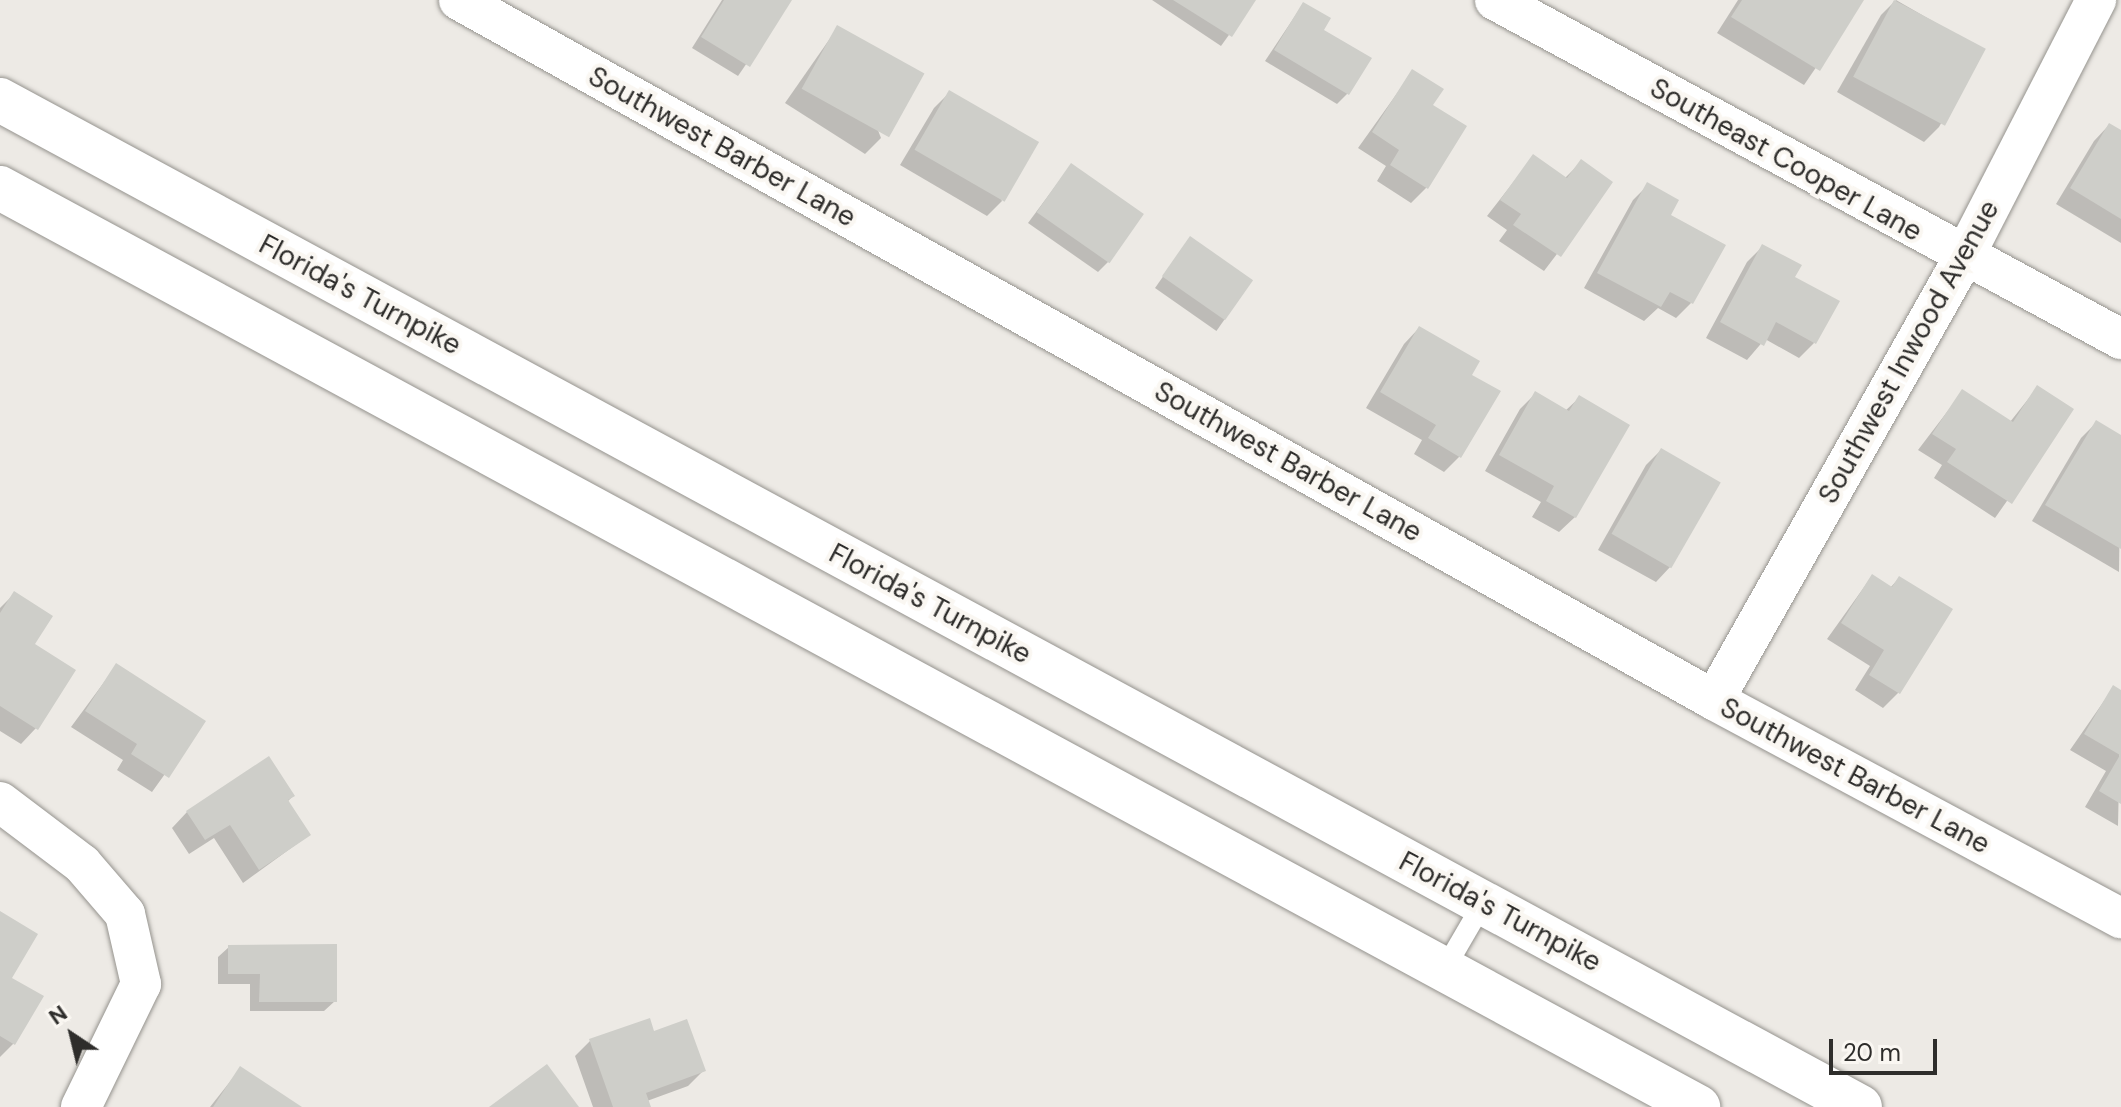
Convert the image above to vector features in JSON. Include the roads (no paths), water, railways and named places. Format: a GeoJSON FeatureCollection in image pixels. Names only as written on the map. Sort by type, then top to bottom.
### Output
{"type":"FeatureCollection","features":[{"type":"Feature","properties":{"kind":"highway","name":"Florida's Turnpike"},"geometry":{"type":"LineString","coordinates":[[0,100],[1860,1107]]}},
{"type":"Feature","properties":{"kind":"highway"},"geometry":{"type":"LineString","coordinates":[[0,188],[1698,1107]]}},
{"type":"Feature","properties":{"kind":"street","name":"Southwest Barber Lane"},"geometry":{"type":"LineString","coordinates":[[459,0],[1714,700],[2121,918]]}},
{"type":"Feature","properties":{"kind":"street","name":"Southeast Cooper Lane"},"geometry":{"type":"LineString","coordinates":[[1495,0],[1964,257],[2121,339]]}},
{"type":"Feature","properties":{"kind":"street","name":"Southwest Inwood Avenue"},"geometry":{"type":"LineString","coordinates":[[1714,700],[1964,257],[2096,0]]}},
{"type":"Feature","properties":{"kind":"street"},"geometry":{"type":"LineString","coordinates":[[0,802],[82,864],[125,914],[141,984],[81,1107]]}},
{"type":"Feature","properties":{"kind":"lane"},"geometry":{"type":"LineString","coordinates":[[1444,970],[1483,903]]}}]}
